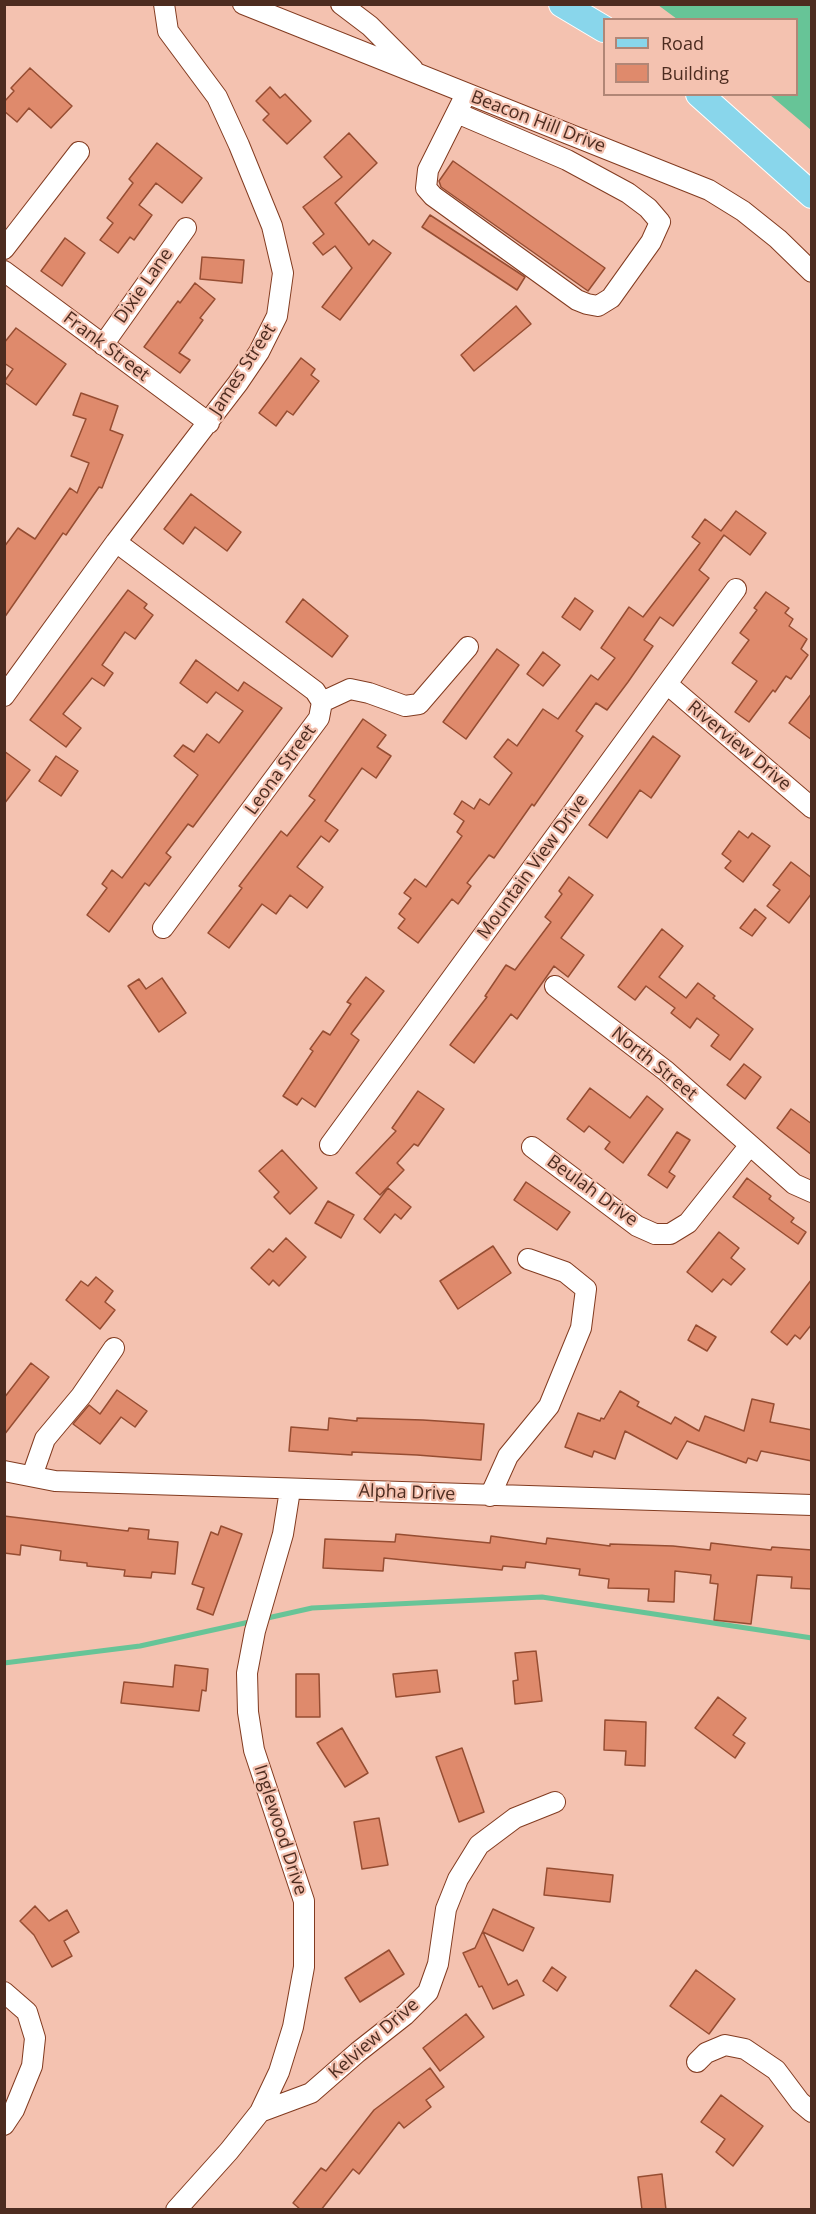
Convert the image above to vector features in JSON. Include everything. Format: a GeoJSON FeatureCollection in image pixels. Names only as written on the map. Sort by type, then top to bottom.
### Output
{"type":"FeatureCollection","features":[{"type":"Feature","properties":{"kind":"main road"},"geometry":{"type":"LineString","coordinates":[[562,4],[603,28]]}},
{"type":"Feature","properties":{"kind":"main road"},"geometry":{"type":"LineString","coordinates":[[701,96],[812,195]]}},
{"type":"Feature","properties":{"kind":"street","name":"James Street"},"geometry":{"type":"LineString","coordinates":[[4,696],[208,423],[259,352],[277,316],[283,273],[272,225],[217,97],[168,31],[164,4]]}},
{"type":"Feature","properties":{"kind":"street","name":"Beacon Hill Drive"},"geometry":{"type":"LineString","coordinates":[[243,4],[709,190],[743,211],[778,239],[812,272]]}},
{"type":"Feature","properties":{"kind":"street"},"geometry":{"type":"LineString","coordinates":[[341,4],[370,27],[419,75]]}},
{"type":"Feature","properties":{"kind":"street"},"geometry":{"type":"LineString","coordinates":[[457,113],[567,160],[628,193],[648,207],[660,222],[651,242],[611,298],[598,306],[577,300],[433,196],[426,188],[428,170],[466,94]]}},
{"type":"Feature","properties":{"kind":"street"},"geometry":{"type":"LineString","coordinates":[[4,249],[79,152]]}},
{"type":"Feature","properties":{"kind":"street","name":"Dixie Lane"},"geometry":{"type":"LineString","coordinates":[[103,345],[186,228]]}},
{"type":"Feature","properties":{"kind":"street","name":"Frank Street"},"geometry":{"type":"LineString","coordinates":[[4,271],[208,423]]}},
{"type":"Feature","properties":{"kind":"street","name":"Leona Street"},"geometry":{"type":"LineString","coordinates":[[117,542],[315,691],[322,702],[319,718],[164,928]]}},
{"type":"Feature","properties":{"kind":"street","name":"Mountain View Drive"},"geometry":{"type":"LineString","coordinates":[[330,1145],[736,589]]}},
{"type":"Feature","properties":{"kind":"street"},"geometry":{"type":"LineString","coordinates":[[322,702],[350,689],[405,706],[419,704],[468,647]]}},
{"type":"Feature","properties":{"kind":"street","name":"Riverview Drive"},"geometry":{"type":"LineString","coordinates":[[667,684],[812,808]]}},
{"type":"Feature","properties":{"kind":"street","name":"North Street"},"geometry":{"type":"LineString","coordinates":[[555,986],[666,1071],[750,1145]]}},
{"type":"Feature","properties":{"kind":"street"},"geometry":{"type":"LineString","coordinates":[[750,1145],[794,1184],[812,1192]]}},
{"type":"Feature","properties":{"kind":"street","name":"Beulah Drive"},"geometry":{"type":"LineString","coordinates":[[532,1147],[637,1226],[655,1234],[670,1234],[688,1223],[750,1145]]}},
{"type":"Feature","properties":{"kind":"street"},"geometry":{"type":"LineString","coordinates":[[490,1496],[508,1456],[549,1406],[581,1328],[586,1289],[565,1272],[528,1259]]}},
{"type":"Feature","properties":{"kind":"street"},"geometry":{"type":"LineString","coordinates":[[32,1476],[45,1439],[81,1396],[114,1348]]}},
{"type":"Feature","properties":{"kind":"street","name":"Alpha Drive"},"geometry":{"type":"LineString","coordinates":[[4,1471],[55,1481],[812,1505]]}},
{"type":"Feature","properties":{"kind":"street","name":"Inglewood Drive"},"geometry":{"type":"LineString","coordinates":[[176,2210],[261,2112],[279,2072],[293,2027],[304,1967],[304,1901],[254,1750],[248,1712],[247,1673],[254,1637],[283,1534],[290,1490]]}},
{"type":"Feature","properties":{"kind":"street","name":"Kelview Drive"},"geometry":{"type":"LineString","coordinates":[[261,2112],[312,2093],[358,2052],[405,2015],[428,1992],[438,1964],[446,1909],[458,1880],[479,1845],[515,1818],[555,1802]]}},
{"type":"Feature","properties":{"kind":"street"},"geometry":{"type":"LineString","coordinates":[[4,1992],[27,2012],[35,2038],[32,2066],[14,2110],[4,2125]]}},
{"type":"Feature","properties":{"kind":"street"},"geometry":{"type":"LineString","coordinates":[[697,2062],[706,2053],[725,2045],[745,2049],[776,2070],[800,2102],[812,2112]]}},
{"type":"Feature","properties":{"kind":"shaded area"},"geometry":{"type":"Polygon","coordinates":[[[658,5],[811,5],[811,130],[771,96],[798,96],[798,18],[676,18],[658,5]]]}},
{"type":"Feature","properties":{"kind":"building"},"geometry":{"type":"Polygon","coordinates":[[[30,68],[72,106],[51,128],[29,108],[17,122],[4,111],[4,102],[14,91],[11,88],[30,68]]]}},
{"type":"Feature","properties":{"kind":"building"},"geometry":{"type":"Polygon","coordinates":[[[270,87],[280,98],[285,94],[311,121],[287,144],[263,120],[269,114],[256,101],[270,87]]]}},
{"type":"Feature","properties":{"kind":"building"},"geometry":{"type":"Polygon","coordinates":[[[349,133],[377,163],[335,203],[369,245],[373,240],[391,253],[340,320],[322,307],[352,268],[335,246],[323,255],[313,243],[324,234],[303,207],[342,177],[324,157],[349,133]]]}},
{"type":"Feature","properties":{"kind":"building"},"geometry":{"type":"Polygon","coordinates":[[[157,143],[202,178],[182,203],[156,183],[139,205],[152,215],[134,240],[130,237],[118,253],[100,240],[113,223],[107,218],[133,183],[129,179],[157,143]]]}},
{"type":"Feature","properties":{"kind":"building"},"geometry":{"type":"Polygon","coordinates":[[[453,161],[605,268],[588,291],[441,187],[439,181],[453,161]]]}},
{"type":"Feature","properties":{"kind":"building"},"geometry":{"type":"Polygon","coordinates":[[[430,215],[525,277],[517,290],[422,227],[430,215]]]}},
{"type":"Feature","properties":{"kind":"building"},"geometry":{"type":"Polygon","coordinates":[[[65,238],[85,253],[62,286],[41,271],[65,238]]]}},
{"type":"Feature","properties":{"kind":"building"},"geometry":{"type":"Polygon","coordinates":[[[202,257],[244,260],[242,283],[200,279],[202,257]]]}},
{"type":"Feature","properties":{"kind":"building"},"geometry":{"type":"Polygon","coordinates":[[[195,283],[215,299],[200,318],[203,320],[179,353],[190,360],[180,373],[144,347],[178,301],[180,303],[195,283]]]}},
{"type":"Feature","properties":{"kind":"building"},"geometry":{"type":"Polygon","coordinates":[[[516,306],[531,324],[474,371],[461,355],[516,306]]]}},
{"type":"Feature","properties":{"kind":"building"},"geometry":{"type":"Polygon","coordinates":[[[16,328],[66,364],[36,405],[4,382],[13,369],[4,363],[4,343],[16,328]]]}},
{"type":"Feature","properties":{"kind":"building"},"geometry":{"type":"Polygon","coordinates":[[[301,358],[315,369],[311,375],[319,381],[293,415],[287,411],[276,426],[259,413],[301,358]]]}},
{"type":"Feature","properties":{"kind":"building"},"geometry":{"type":"Polygon","coordinates":[[[81,393],[118,406],[110,430],[123,435],[102,488],[99,487],[66,535],[63,533],[4,618],[4,547],[18,528],[35,539],[70,488],[77,493],[89,463],[71,456],[86,419],[73,415],[81,393]]]}},
{"type":"Feature","properties":{"kind":"building"},"geometry":{"type":"Polygon","coordinates":[[[191,494],[241,532],[227,551],[195,527],[183,544],[164,529],[191,494]]]}},
{"type":"Feature","properties":{"kind":"building"},"geometry":{"type":"Polygon","coordinates":[[[736,511],[766,533],[750,555],[724,535],[699,570],[709,578],[673,626],[660,617],[644,640],[653,646],[628,682],[607,710],[596,703],[576,731],[583,736],[494,858],[489,855],[467,883],[471,886],[458,904],[452,899],[418,943],[398,928],[405,919],[399,914],[411,898],[404,893],[415,879],[426,887],[462,836],[457,832],[464,821],[454,814],[462,801],[474,809],[480,799],[489,805],[512,773],[494,757],[508,739],[517,746],[543,709],[558,719],[591,675],[598,680],[615,658],[601,648],[629,607],[643,617],[700,543],[692,537],[705,519],[721,531],[736,511]]]}},
{"type":"Feature","properties":{"kind":"building"},"geometry":{"type":"Polygon","coordinates":[[[128,590],[147,604],[144,608],[153,615],[135,639],[125,632],[102,665],[113,673],[104,686],[92,678],[63,714],[81,728],[66,747],[30,720],[128,590]]]}},
{"type":"Feature","properties":{"kind":"building"},"geometry":{"type":"Polygon","coordinates":[[[766,592],[789,608],[785,613],[793,619],[789,626],[807,639],[801,649],[808,655],[791,679],[786,676],[775,692],[773,690],[749,722],[735,712],[757,681],[732,663],[749,640],[740,633],[757,610],[754,608],[766,592]]]}},
{"type":"Feature","properties":{"kind":"building"},"geometry":{"type":"Polygon","coordinates":[[[575,598],[593,611],[580,630],[562,617],[575,598]]]}},
{"type":"Feature","properties":{"kind":"building"},"geometry":{"type":"Polygon","coordinates":[[[303,599],[348,636],[332,657],[286,622],[303,599]]]}},
{"type":"Feature","properties":{"kind":"building"},"geometry":{"type":"Polygon","coordinates":[[[497,649],[519,665],[466,739],[443,722],[497,649]]]}},
{"type":"Feature","properties":{"kind":"building"},"geometry":{"type":"Polygon","coordinates":[[[543,652],[560,665],[543,686],[527,674],[543,652]]]}},
{"type":"Feature","properties":{"kind":"building"},"geometry":{"type":"Polygon","coordinates":[[[196,660],[238,691],[244,682],[282,708],[193,827],[188,824],[166,853],[171,857],[149,886],[145,883],[109,932],[87,915],[107,888],[102,884],[112,870],[122,878],[198,775],[174,756],[183,745],[194,752],[207,734],[219,743],[243,711],[216,692],[207,703],[180,683],[196,660]]]}},
{"type":"Feature","properties":{"kind":"building"},"geometry":{"type":"Polygon","coordinates":[[[812,693],[812,740],[789,723],[812,693]]]}},
{"type":"Feature","properties":{"kind":"building"},"geometry":{"type":"Polygon","coordinates":[[[363,719],[386,735],[377,747],[391,756],[376,778],[362,768],[325,821],[338,830],[329,842],[321,836],[297,867],[323,887],[307,908],[290,895],[276,914],[262,904],[229,948],[208,933],[242,888],[239,886],[281,831],[287,836],[315,800],[309,796],[363,719]]]}},
{"type":"Feature","properties":{"kind":"building"},"geometry":{"type":"Polygon","coordinates":[[[653,736],[680,756],[651,798],[640,790],[607,838],[589,825],[653,736]]]}},
{"type":"Feature","properties":{"kind":"building"},"geometry":{"type":"Polygon","coordinates":[[[4,751],[30,770],[4,804],[4,751]]]}},
{"type":"Feature","properties":{"kind":"building"},"geometry":{"type":"Polygon","coordinates":[[[56,756],[78,771],[61,796],[39,781],[56,756]]]}},
{"type":"Feature","properties":{"kind":"building"},"geometry":{"type":"Polygon","coordinates":[[[739,831],[748,838],[752,833],[770,846],[743,882],[725,868],[731,861],[722,854],[739,831]]]}},
{"type":"Feature","properties":{"kind":"building"},"geometry":{"type":"Polygon","coordinates":[[[791,862],[812,878],[812,893],[789,923],[767,906],[780,890],[773,885],[791,862]]]}},
{"type":"Feature","properties":{"kind":"building"},"geometry":{"type":"Polygon","coordinates":[[[569,877],[593,895],[561,938],[584,955],[568,977],[554,966],[517,1019],[511,1014],[474,1063],[450,1045],[487,997],[485,996],[506,965],[515,970],[551,922],[545,917],[562,894],[559,891],[569,877]]]}},
{"type":"Feature","properties":{"kind":"building"},"geometry":{"type":"Polygon","coordinates":[[[755,909],[766,918],[752,936],[740,928],[755,909]]]}},
{"type":"Feature","properties":{"kind":"building"},"geometry":{"type":"Polygon","coordinates":[[[662,929],[683,946],[659,977],[686,998],[698,983],[715,996],[713,998],[753,1029],[730,1060],[711,1046],[719,1035],[697,1018],[690,1028],[671,1013],[675,1008],[646,986],[635,1000],[618,987],[662,929]]]}},
{"type":"Feature","properties":{"kind":"building"},"geometry":{"type":"Polygon","coordinates":[[[366,977],[384,991],[351,1034],[359,1040],[315,1107],[302,1098],[297,1105],[283,1096],[313,1051],[310,1049],[323,1031],[330,1035],[351,1004],[347,1002],[366,977]]]}},
{"type":"Feature","properties":{"kind":"building"},"geometry":{"type":"Polygon","coordinates":[[[162,978],[186,1013],[159,1032],[128,986],[139,979],[146,989],[162,978]]]}},
{"type":"Feature","properties":{"kind":"building"},"geometry":{"type":"Polygon","coordinates":[[[744,1064],[761,1077],[745,1099],[727,1085],[744,1064]]]}},
{"type":"Feature","properties":{"kind":"building"},"geometry":{"type":"Polygon","coordinates":[[[590,1088],[630,1118],[647,1096],[663,1109],[623,1163],[605,1149],[610,1142],[589,1126],[584,1132],[567,1119],[590,1088]]]}},
{"type":"Feature","properties":{"kind":"building"},"geometry":{"type":"Polygon","coordinates":[[[418,1091],[444,1109],[418,1146],[414,1144],[397,1163],[404,1170],[380,1195],[356,1173],[396,1131],[392,1128],[418,1091]]]}},
{"type":"Feature","properties":{"kind":"building"},"geometry":{"type":"Polygon","coordinates":[[[791,1109],[812,1124],[812,1155],[777,1128],[791,1109]]]}},
{"type":"Feature","properties":{"kind":"building"},"geometry":{"type":"Polygon","coordinates":[[[677,1132],[690,1140],[669,1172],[675,1176],[667,1188],[648,1175],[677,1132]]]}},
{"type":"Feature","properties":{"kind":"building"},"geometry":{"type":"Polygon","coordinates":[[[282,1150],[317,1188],[290,1214],[274,1197],[279,1192],[259,1171],[282,1150]]]}},
{"type":"Feature","properties":{"kind":"building"},"geometry":{"type":"Polygon","coordinates":[[[747,1178],[771,1196],[769,1199],[794,1218],[791,1222],[806,1232],[798,1244],[733,1197],[747,1178]]]}},
{"type":"Feature","properties":{"kind":"building"},"geometry":{"type":"Polygon","coordinates":[[[526,1182],[570,1212],[557,1230],[514,1200],[526,1182]]]}},
{"type":"Feature","properties":{"kind":"building"},"geometry":{"type":"Polygon","coordinates":[[[388,1188],[411,1207],[401,1219],[395,1214],[380,1233],[364,1219],[388,1188]]]}},
{"type":"Feature","properties":{"kind":"building"},"geometry":{"type":"Polygon","coordinates":[[[328,1201],[354,1215],[341,1238],[315,1223],[328,1201]]]}},
{"type":"Feature","properties":{"kind":"building"},"geometry":{"type":"Polygon","coordinates":[[[719,1232],[739,1248],[731,1258],[745,1269],[731,1285],[723,1279],[712,1292],[687,1272],[719,1232]]]}},
{"type":"Feature","properties":{"kind":"building"},"geometry":{"type":"Polygon","coordinates":[[[286,1238],[306,1257],[279,1286],[273,1280],[269,1285],[251,1268],[269,1249],[273,1252],[286,1238]]]}},
{"type":"Feature","properties":{"kind":"building"},"geometry":{"type":"Polygon","coordinates":[[[493,1246],[511,1273],[458,1309],[440,1281],[493,1246]]]}},
{"type":"Feature","properties":{"kind":"building"},"geometry":{"type":"Polygon","coordinates":[[[96,1277],[113,1291],[105,1302],[115,1310],[100,1329],[66,1300],[81,1281],[88,1286],[96,1277]]]}},
{"type":"Feature","properties":{"kind":"building"},"geometry":{"type":"Polygon","coordinates":[[[812,1279],[812,1324],[800,1339],[795,1335],[787,1345],[771,1332],[812,1279]]]}},
{"type":"Feature","properties":{"kind":"building"},"geometry":{"type":"Polygon","coordinates":[[[696,1325],[716,1337],[707,1351],[688,1340],[696,1325]]]}},
{"type":"Feature","properties":{"kind":"building"},"geometry":{"type":"Polygon","coordinates":[[[31,1363],[49,1377],[4,1435],[4,1398],[31,1363]]]}},
{"type":"Feature","properties":{"kind":"building"},"geometry":{"type":"Polygon","coordinates":[[[117,1390],[147,1411],[135,1427],[121,1417],[100,1444],[73,1424],[89,1405],[100,1414],[117,1390]]]}},
{"type":"Feature","properties":{"kind":"building"},"geometry":{"type":"Polygon","coordinates":[[[620,1391],[639,1402],[637,1406],[671,1424],[675,1417],[699,1431],[705,1416],[744,1431],[752,1399],[774,1404],[770,1422],[812,1430],[812,1461],[761,1451],[757,1461],[748,1458],[746,1463],[687,1441],[677,1459],[625,1431],[615,1459],[594,1451],[592,1457],[565,1447],[578,1413],[600,1421],[601,1418],[604,1419],[620,1391]]]}},
{"type":"Feature","properties":{"kind":"building"},"geometry":{"type":"Polygon","coordinates":[[[329,1418],[357,1421],[357,1418],[484,1424],[481,1460],[417,1455],[352,1452],[352,1455],[289,1451],[291,1427],[328,1430],[329,1418]]]}},
{"type":"Feature","properties":{"kind":"building"},"geometry":{"type":"Polygon","coordinates":[[[4,1516],[128,1531],[129,1528],[149,1530],[148,1539],[178,1542],[175,1574],[152,1572],[151,1578],[124,1576],[125,1570],[87,1566],[87,1563],[60,1560],[61,1551],[21,1545],[20,1555],[4,1553],[4,1516]]]}},
{"type":"Feature","properties":{"kind":"building"},"geometry":{"type":"Polygon","coordinates":[[[221,1526],[242,1534],[213,1615],[197,1609],[204,1588],[192,1584],[211,1532],[218,1535],[221,1526]]]}},
{"type":"Feature","properties":{"kind":"building"},"geometry":{"type":"Polygon","coordinates":[[[396,1534],[490,1543],[491,1536],[546,1544],[547,1538],[610,1546],[610,1544],[673,1546],[710,1550],[711,1543],[771,1550],[772,1547],[812,1550],[812,1589],[791,1588],[792,1577],[757,1575],[751,1624],[714,1620],[718,1584],[710,1583],[711,1575],[675,1571],[674,1602],[648,1601],[649,1589],[608,1588],[609,1579],[579,1575],[580,1569],[526,1562],[525,1568],[503,1566],[502,1570],[384,1558],[383,1571],[323,1568],[325,1539],[395,1542],[396,1534]]]}},
{"type":"Feature","properties":{"kind":"building"},"geometry":{"type":"Polygon","coordinates":[[[536,1651],[542,1701],[515,1704],[513,1681],[518,1680],[515,1653],[536,1651]]]}},
{"type":"Feature","properties":{"kind":"building"},"geometry":{"type":"Polygon","coordinates":[[[175,1665],[208,1669],[206,1691],[202,1690],[199,1711],[121,1703],[124,1682],[173,1687],[175,1665]]]}},
{"type":"Feature","properties":{"kind":"building"},"geometry":{"type":"Polygon","coordinates":[[[437,1670],[440,1692],[396,1697],[393,1674],[437,1670]]]}},
{"type":"Feature","properties":{"kind":"building"},"geometry":{"type":"Polygon","coordinates":[[[296,1674],[319,1674],[320,1717],[296,1717],[296,1674]]]}},
{"type":"Feature","properties":{"kind":"building"},"geometry":{"type":"Polygon","coordinates":[[[718,1697],[746,1718],[733,1735],[745,1743],[735,1758],[695,1728],[718,1697]]]}},
{"type":"Feature","properties":{"kind":"building"},"geometry":{"type":"Polygon","coordinates":[[[605,1720],[646,1722],[645,1766],[625,1765],[626,1751],[604,1750],[605,1720]]]}},
{"type":"Feature","properties":{"kind":"building"},"geometry":{"type":"Polygon","coordinates":[[[342,1728],[368,1773],[345,1787],[317,1743],[342,1728]]]}},
{"type":"Feature","properties":{"kind":"building"},"geometry":{"type":"Polygon","coordinates":[[[462,1748],[484,1812],[459,1822],[436,1757],[462,1748]]]}},
{"type":"Feature","properties":{"kind":"building"},"geometry":{"type":"Polygon","coordinates":[[[379,1818],[388,1865],[362,1869],[354,1822],[379,1818]]]}},
{"type":"Feature","properties":{"kind":"building"},"geometry":{"type":"Polygon","coordinates":[[[547,1868],[613,1875],[610,1902],[544,1895],[547,1868]]]}},
{"type":"Feature","properties":{"kind":"building"},"geometry":{"type":"Polygon","coordinates":[[[35,1906],[49,1921],[67,1910],[79,1932],[64,1941],[72,1956],[52,1967],[34,1935],[20,1921],[35,1906]]]}},
{"type":"Feature","properties":{"kind":"building"},"geometry":{"type":"Polygon","coordinates":[[[493,1909],[534,1928],[523,1951],[483,1932],[508,1985],[517,1980],[524,1995],[493,2009],[482,1986],[479,1987],[463,1953],[475,1948],[493,1909]]]}},
{"type":"Feature","properties":{"kind":"building"},"geometry":{"type":"Polygon","coordinates":[[[389,1950],[404,1974],[360,2002],[345,1978],[389,1950]]]}},
{"type":"Feature","properties":{"kind":"building"},"geometry":{"type":"Polygon","coordinates":[[[552,1967],[566,1977],[557,1991],[543,1981],[552,1967]]]}},
{"type":"Feature","properties":{"kind":"building"},"geometry":{"type":"Polygon","coordinates":[[[696,1970],[735,1999],[709,2034],[670,2006],[696,1970]]]}},
{"type":"Feature","properties":{"kind":"building"},"geometry":{"type":"Polygon","coordinates":[[[466,2014],[484,2037],[440,2071],[423,2048],[466,2014]]]}},
{"type":"Feature","properties":{"kind":"building"},"geometry":{"type":"Polygon","coordinates":[[[430,2068],[444,2087],[426,2100],[431,2107],[404,2128],[399,2122],[359,2174],[353,2169],[321,2210],[301,2210],[293,2203],[321,2168],[326,2171],[374,2110],[430,2068]]]}},
{"type":"Feature","properties":{"kind":"building"},"geometry":{"type":"Polygon","coordinates":[[[721,2095],[763,2126],[733,2166],[716,2152],[725,2139],[701,2122],[721,2095]]]}},
{"type":"Feature","properties":{"kind":"building"},"geometry":{"type":"Polygon","coordinates":[[[662,2174],[666,2210],[642,2210],[638,2177],[662,2174]]]}},
{"type":"Feature","properties":{"kind":"waterway"},"geometry":{"type":"LineString","coordinates":[[263,1619],[312,1608],[542,1597],[812,1638]]}},
{"type":"Feature","properties":{"kind":"waterway"},"geometry":{"type":"LineString","coordinates":[[4,1663],[140,1646],[254,1621]]}}]}
